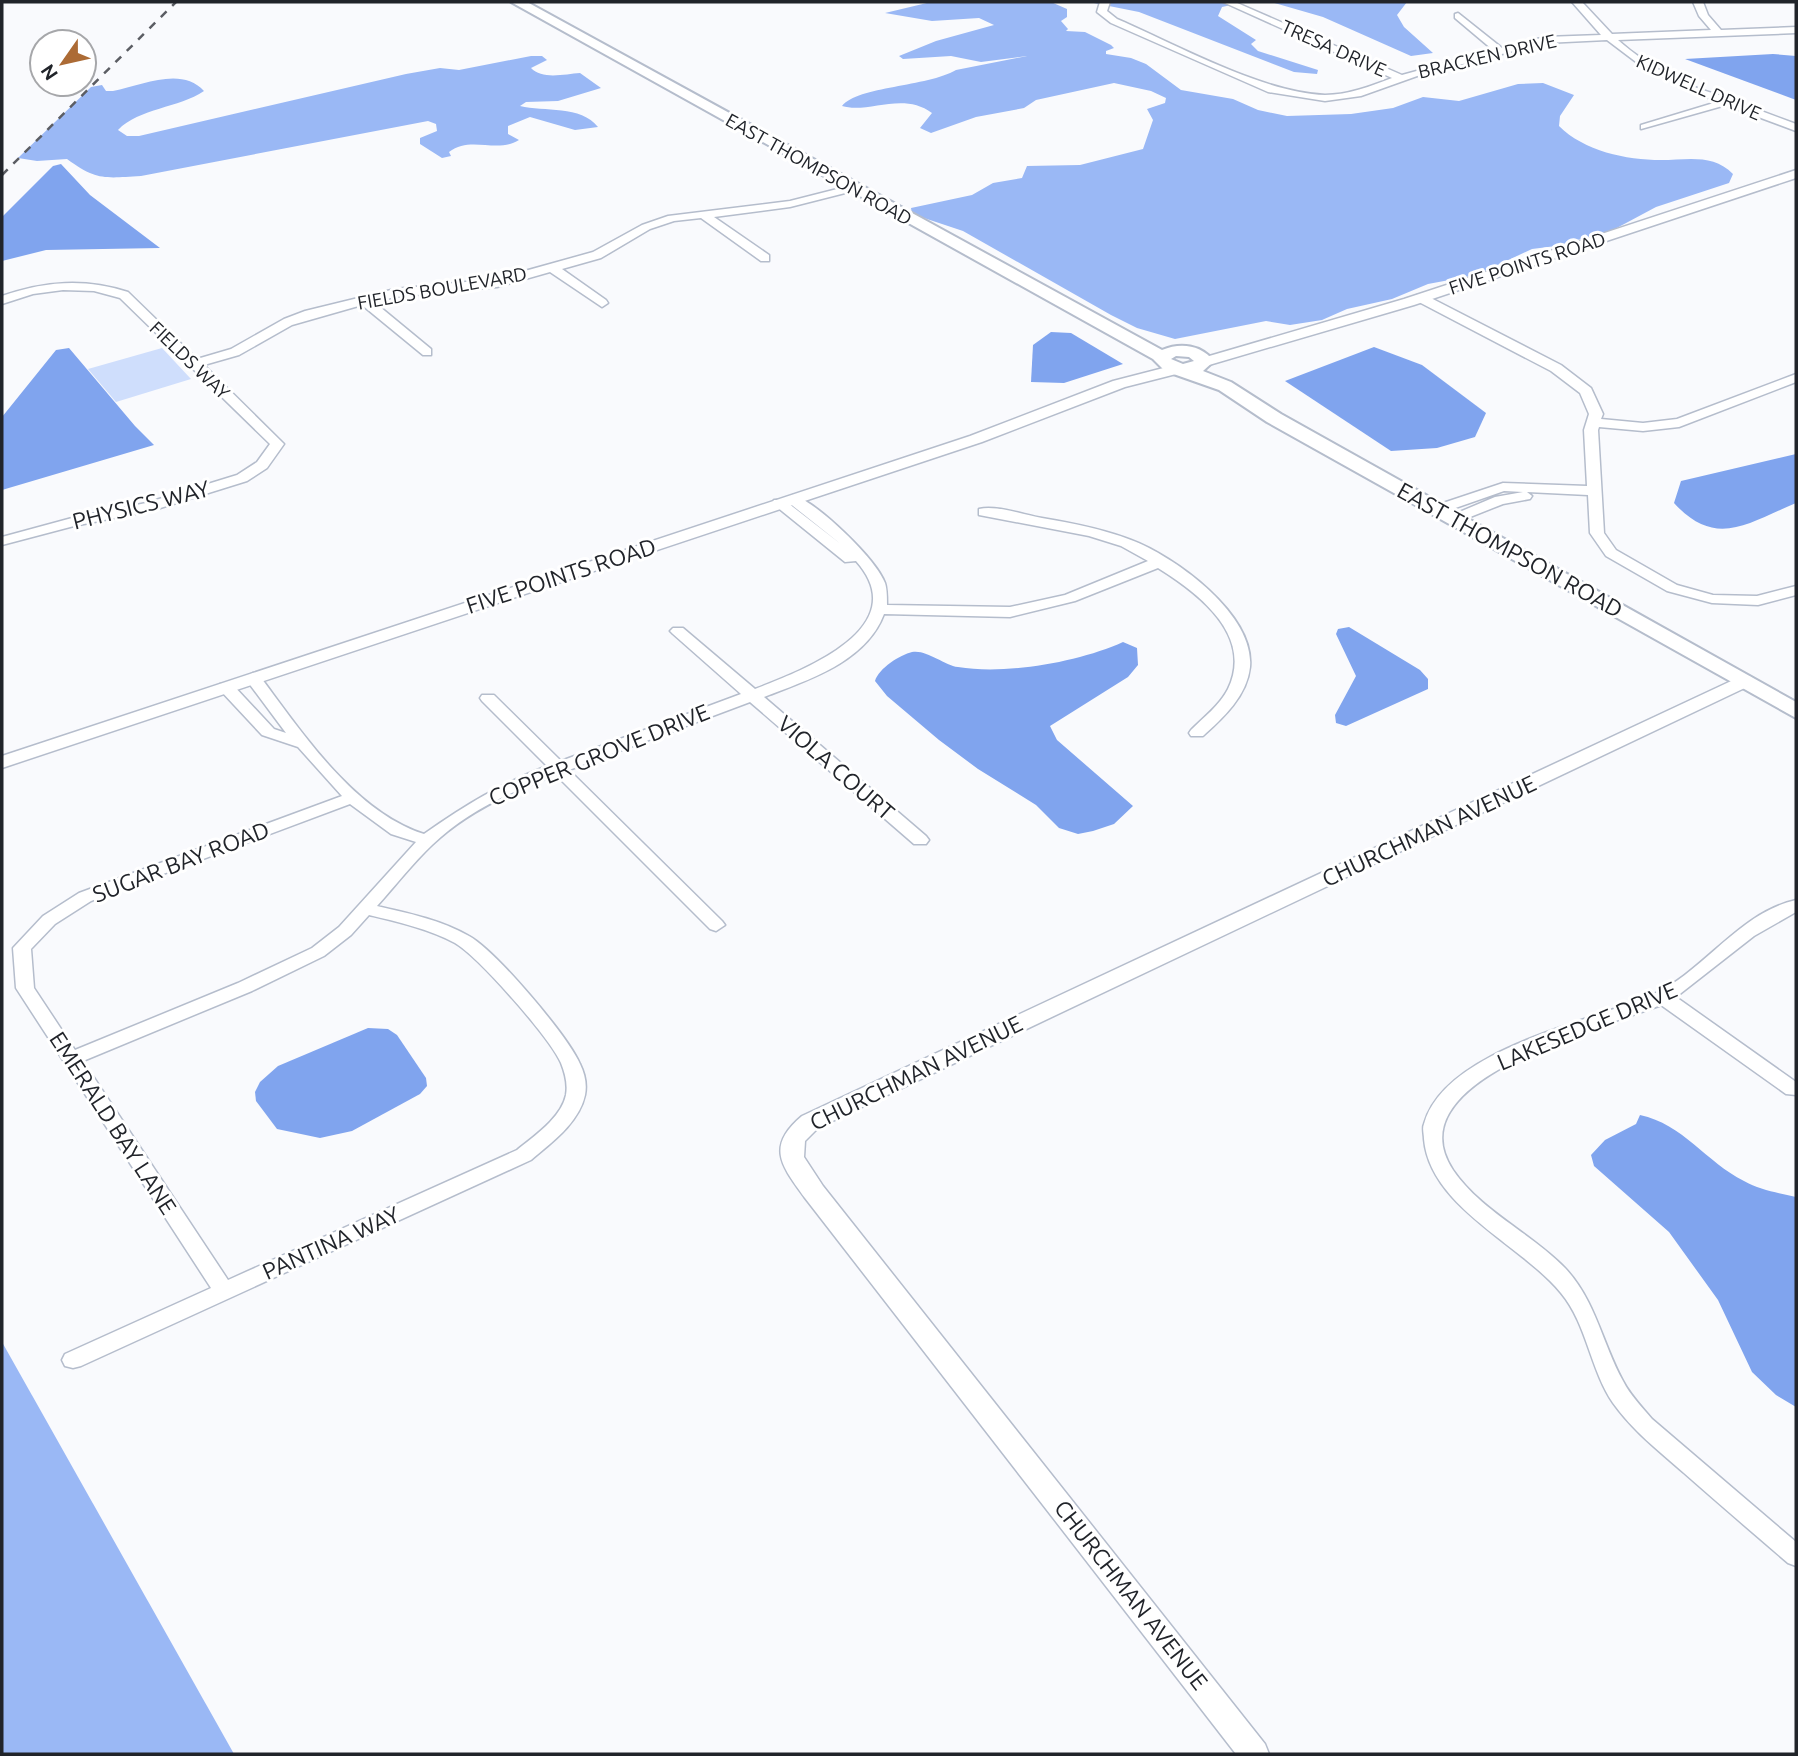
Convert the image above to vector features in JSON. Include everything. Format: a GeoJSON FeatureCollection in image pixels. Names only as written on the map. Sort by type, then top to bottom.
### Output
{"type":"FeatureCollection","features":[{"type":"Feature","properties":{"kind":"main road","name":"EAST THOMPSON ROAD"},"geometry":{"type":"LineString","coordinates":[[519,2],[848,186],[1121,333],[1162,359],[1167,366],[1225,386]]}},
{"type":"Feature","properties":{"kind":"main road","name":"EAST THOMPSON ROAD"},"geometry":{"type":"LineString","coordinates":[[1121,333],[1196,357],[1225,386],[1274,418],[1796,710]]}},
{"type":"Feature","properties":{"kind":"main road"},"geometry":{"type":"LineString","coordinates":[[1162,359],[1168,352],[1196,357],[1194,369],[1181,370]]}},
{"type":"Feature","properties":{"kind":"street","name":"TRESA DRIVE"},"geometry":{"type":"LineString","coordinates":[[1228,2],[1401,78]]}},
{"type":"Feature","properties":{"kind":"street","name":"KIDWELL DRIVE"},"geometry":{"type":"LineString","coordinates":[[1577,2],[1618,47],[1643,65],[1734,100],[1796,120]]}},
{"type":"Feature","properties":{"kind":"street"},"geometry":{"type":"LineString","coordinates":[[1698,2],[1707,21],[1717,31]]}},
{"type":"Feature","properties":{"kind":"street","name":"BRACKEN DRIVE"},"geometry":{"type":"LineString","coordinates":[[1104,3],[1103,13],[1114,21],[1272,90],[1307,97],[1352,95],[1401,78],[1545,40],[1717,31],[1796,30]]}},
{"type":"Feature","properties":{"kind":"street"},"geometry":{"type":"LineString","coordinates":[[1458,16],[1500,51]]}},
{"type":"Feature","properties":{"kind":"street","name":"KIDWELL DRIVE"},"geometry":{"type":"LineString","coordinates":[[1734,100],[1796,128]]}},
{"type":"Feature","properties":{"kind":"street"},"geometry":{"type":"LineString","coordinates":[[1645,127],[1734,100]]}},
{"type":"Feature","properties":{"kind":"street","name":"FIVE POINTS ROAD"},"geometry":{"type":"LineString","coordinates":[[1196,357],[1255,346],[1415,300],[1796,174]]}},
{"type":"Feature","properties":{"kind":"street","name":"FIELDS BOULEVARD"},"geometry":{"type":"LineString","coordinates":[[195,364],[235,352],[297,318],[405,291],[483,285],[606,252],[654,224],[701,213],[790,204],[848,186]]}},
{"type":"Feature","properties":{"kind":"street"},"geometry":{"type":"LineString","coordinates":[[701,213],[704,219],[765,258]]}},
{"type":"Feature","properties":{"kind":"street"},"geometry":{"type":"LineString","coordinates":[[553,268],[602,303]]}},
{"type":"Feature","properties":{"kind":"street","name":"FIELDS WAY"},"geometry":{"type":"LineString","coordinates":[[2,300],[50,287],[87,286],[124,295],[277,444],[271,452]]}},
{"type":"Feature","properties":{"kind":"street"},"geometry":{"type":"LineString","coordinates":[[365,300],[427,352]]}},
{"type":"Feature","properties":{"kind":"street"},"geometry":{"type":"LineString","coordinates":[[1415,300],[1478,332],[1558,379],[1583,404],[1592,422],[1597,533],[1611,553],[1672,588],[1712,599],[1758,601],[1796,590]]}},
{"type":"Feature","properties":{"kind":"street","name":"FIVE POINTS ROAD"},"geometry":{"type":"LineString","coordinates":[[1119,384],[1162,359]]}},
{"type":"Feature","properties":{"kind":"street","name":"FIVE POINTS ROAD"},"geometry":{"type":"LineString","coordinates":[[2,762],[976,439],[1119,384],[1159,372],[1181,370]]}},
{"type":"Feature","properties":{"kind":"street"},"geometry":{"type":"LineString","coordinates":[[1592,422],[1643,427],[1679,422],[1796,379]]}},
{"type":"Feature","properties":{"kind":"street","name":"PHYSICS WAY"},"geometry":{"type":"LineString","coordinates":[[2,541],[72,522],[149,507],[243,478],[262,465],[271,452]]}},
{"type":"Feature","properties":{"kind":"street"},"geometry":{"type":"LineString","coordinates":[[1447,514],[1533,491],[1595,496]]}},
{"type":"Feature","properties":{"kind":"street"},"geometry":{"type":"LineString","coordinates":[[786,501],[865,573],[880,609],[1010,612],[1070,598],[1159,562]]}},
{"type":"Feature","properties":{"kind":"street"},"geometry":{"type":"LineString","coordinates":[[984,512],[1129,544],[1215,602],[1239,636],[1243,655],[1235,693],[1216,718],[1197,733]]}},
{"type":"Feature","properties":{"kind":"street","name":"COPPER GROVE DRIVE"},"geometry":{"type":"LineString","coordinates":[[71,1059],[245,987],[318,952],[345,931],[427,840],[477,804],[558,768],[815,671],[847,653],[871,630],[880,609]]}},
{"type":"Feature","properties":{"kind":"street","name":"VIOLA COURT"},"geometry":{"type":"LineString","coordinates":[[678,631],[920,840]]}},
{"type":"Feature","properties":{"kind":"street"},"geometry":{"type":"LineString","coordinates":[[253,678],[304,744],[354,797],[396,829],[427,840]]}},
{"type":"Feature","properties":{"kind":"street","name":"CHURCHMAN AVENUE"},"geometry":{"type":"LineString","coordinates":[[1254,1754],[814,1192],[791,1161],[792,1142],[810,1122],[1744,681]]}},
{"type":"Feature","properties":{"kind":"street"},"geometry":{"type":"LineString","coordinates":[[226,687],[268,732],[304,744]]}},
{"type":"Feature","properties":{"kind":"street"},"geometry":{"type":"LineString","coordinates":[[488,698],[716,925]]}},
{"type":"Feature","properties":{"kind":"street","name":"SUGAR BAY ROAD"},"geometry":{"type":"LineString","coordinates":[[22,948],[49,920],[85,897],[354,797]]}},
{"type":"Feature","properties":{"kind":"street","name":"LAKESEDGE DRIVE"},"geometry":{"type":"LineString","coordinates":[[1796,905],[1749,932],[1663,997],[1537,1043],[1464,1081],[1446,1096],[1437,1108],[1431,1136],[1437,1161],[1455,1186],[1550,1265],[1572,1292],[1611,1381],[1626,1405],[1644,1425],[1796,1556]]}},
{"type":"Feature","properties":{"kind":"street","name":"PANTINA WAY"},"geometry":{"type":"LineString","coordinates":[[73,1360],[524,1155],[555,1132],[573,1103],[576,1075],[566,1051],[485,958],[467,942],[437,927],[366,908]]}},
{"type":"Feature","properties":{"kind":"street","name":"EMERALD BAY LANE"},"geometry":{"type":"LineString","coordinates":[[22,948],[25,988],[224,1291]]}},
{"type":"Feature","properties":{"kind":"street"},"geometry":{"type":"LineString","coordinates":[[1663,997],[1793,1089]]}},
{"type":"Feature","properties":{"kind":"shaded area"},"geometry":{"type":"Polygon","coordinates":[[[931,2],[1051,2],[1067,9],[1067,17],[1061,21],[1068,29],[1066,31],[1085,32],[1111,45],[1114,48],[1106,51],[1106,54],[1131,58],[1146,64],[1181,90],[1233,99],[1258,110],[1287,116],[1351,114],[1393,108],[1423,97],[1459,101],[1518,84],[1543,83],[1574,95],[1560,116],[1559,126],[1569,135],[1593,148],[1634,158],[1708,160],[1725,167],[1733,174],[1729,183],[1656,207],[1613,230],[1556,246],[1532,249],[1476,275],[1428,284],[1392,299],[1347,309],[1322,320],[1290,325],[1266,321],[1175,339],[1137,328],[1111,315],[963,231],[912,214],[911,208],[972,195],[993,183],[1022,178],[1027,166],[1080,165],[1143,149],[1153,120],[1147,109],[1165,103],[1166,98],[1151,91],[1114,83],[1036,100],[1024,108],[976,117],[931,133],[920,128],[932,113],[921,107],[898,103],[852,108],[842,106],[862,94],[928,80],[956,70],[1027,56],[981,62],[951,56],[903,59],[899,56],[936,41],[994,25],[979,18],[932,21],[885,13],[931,2]]]}},
{"type":"Feature","properties":{"kind":"shaded area"},"geometry":{"type":"Polygon","coordinates":[[[1089,2],[1245,2],[1222,7],[1218,16],[1256,40],[1251,44],[1258,51],[1318,70],[1317,74],[1294,72],[1139,12],[1089,2]]]}},
{"type":"Feature","properties":{"kind":"shaded area"},"geometry":{"type":"Polygon","coordinates":[[[1271,2],[1407,2],[1397,15],[1404,27],[1433,53],[1411,56],[1323,17],[1271,2]]]}},
{"type":"Feature","properties":{"kind":"shaded area"},"geometry":{"type":"Polygon","coordinates":[[[1773,54],[1796,56],[1796,100],[1685,59],[1773,54]]]}},
{"type":"Feature","properties":{"kind":"shaded area"},"geometry":{"type":"Polygon","coordinates":[[[542,56],[547,60],[531,68],[536,72],[554,75],[580,73],[601,88],[558,101],[526,102],[520,106],[572,112],[591,120],[598,127],[575,130],[530,117],[508,126],[508,134],[519,140],[510,144],[457,147],[449,152],[451,156],[442,158],[420,144],[420,138],[437,131],[436,124],[428,121],[129,177],[94,175],[67,159],[37,161],[18,158],[80,98],[98,98],[98,86],[102,85],[106,91],[113,91],[173,78],[195,84],[204,91],[194,97],[148,112],[118,130],[127,136],[139,136],[406,74],[440,68],[459,70],[542,56]]]}},
{"type":"Feature","properties":{"kind":"shaded area"},"geometry":{"type":"Polygon","coordinates":[[[61,164],[90,195],[160,248],[46,250],[2,261],[2,217],[53,166],[61,164]]]}},
{"type":"Feature","properties":{"kind":"shaded area"},"geometry":{"type":"Polygon","coordinates":[[[1051,332],[1071,333],[1123,364],[1064,383],[1031,382],[1033,345],[1051,332]]]}},
{"type":"Feature","properties":{"kind":"shaded area"},"geometry":{"type":"Polygon","coordinates":[[[1374,347],[1422,365],[1486,413],[1475,437],[1437,448],[1391,451],[1285,381],[1374,347]]]}},
{"type":"Feature","properties":{"kind":"shaded area"},"geometry":{"type":"Polygon","coordinates":[[[69,348],[154,445],[2,490],[2,417],[56,350],[69,348]]]}},
{"type":"Feature","properties":{"kind":"shaded area"},"geometry":{"type":"Polygon","coordinates":[[[162,348],[191,379],[116,402],[88,369],[162,348]]]}},
{"type":"Feature","properties":{"kind":"shaded area"},"geometry":{"type":"Polygon","coordinates":[[[1796,454],[1796,503],[1763,518],[1733,528],[1718,528],[1704,525],[1689,517],[1674,503],[1681,481],[1796,454]]]}},
{"type":"Feature","properties":{"kind":"shaded area"},"geometry":{"type":"Polygon","coordinates":[[[1349,627],[1420,670],[1428,679],[1428,689],[1346,726],[1336,723],[1335,715],[1356,676],[1336,634],[1338,629],[1349,627]]]}},
{"type":"Feature","properties":{"kind":"shaded area"},"geometry":{"type":"Polygon","coordinates":[[[1123,642],[1137,648],[1138,665],[1128,677],[1050,726],[1057,740],[1133,806],[1114,824],[1078,834],[1059,828],[1036,805],[978,769],[939,740],[887,696],[875,681],[890,663],[912,652],[923,653],[958,667],[1020,668],[1064,661],[1123,642]]]}},
{"type":"Feature","properties":{"kind":"shaded area"},"geometry":{"type":"Polygon","coordinates":[[[368,1028],[388,1029],[397,1035],[426,1078],[427,1086],[420,1094],[352,1131],[320,1138],[277,1129],[256,1101],[255,1092],[260,1082],[278,1066],[368,1028]]]}},
{"type":"Feature","properties":{"kind":"shaded area"},"geometry":{"type":"Polygon","coordinates":[[[1640,1115],[1669,1126],[1744,1181],[1796,1197],[1796,1407],[1776,1395],[1752,1372],[1718,1300],[1669,1232],[1594,1166],[1591,1155],[1605,1140],[1636,1124],[1640,1115]]]}},
{"type":"Feature","properties":{"kind":"shaded area"},"geometry":{"type":"Polygon","coordinates":[[[2,1342],[234,1754],[2,1754],[2,1342]]]}},
{"type":"Feature","properties":{"kind":"railway"},"geometry":{"type":"LineString","coordinates":[[2,175],[176,2]]}}]}
